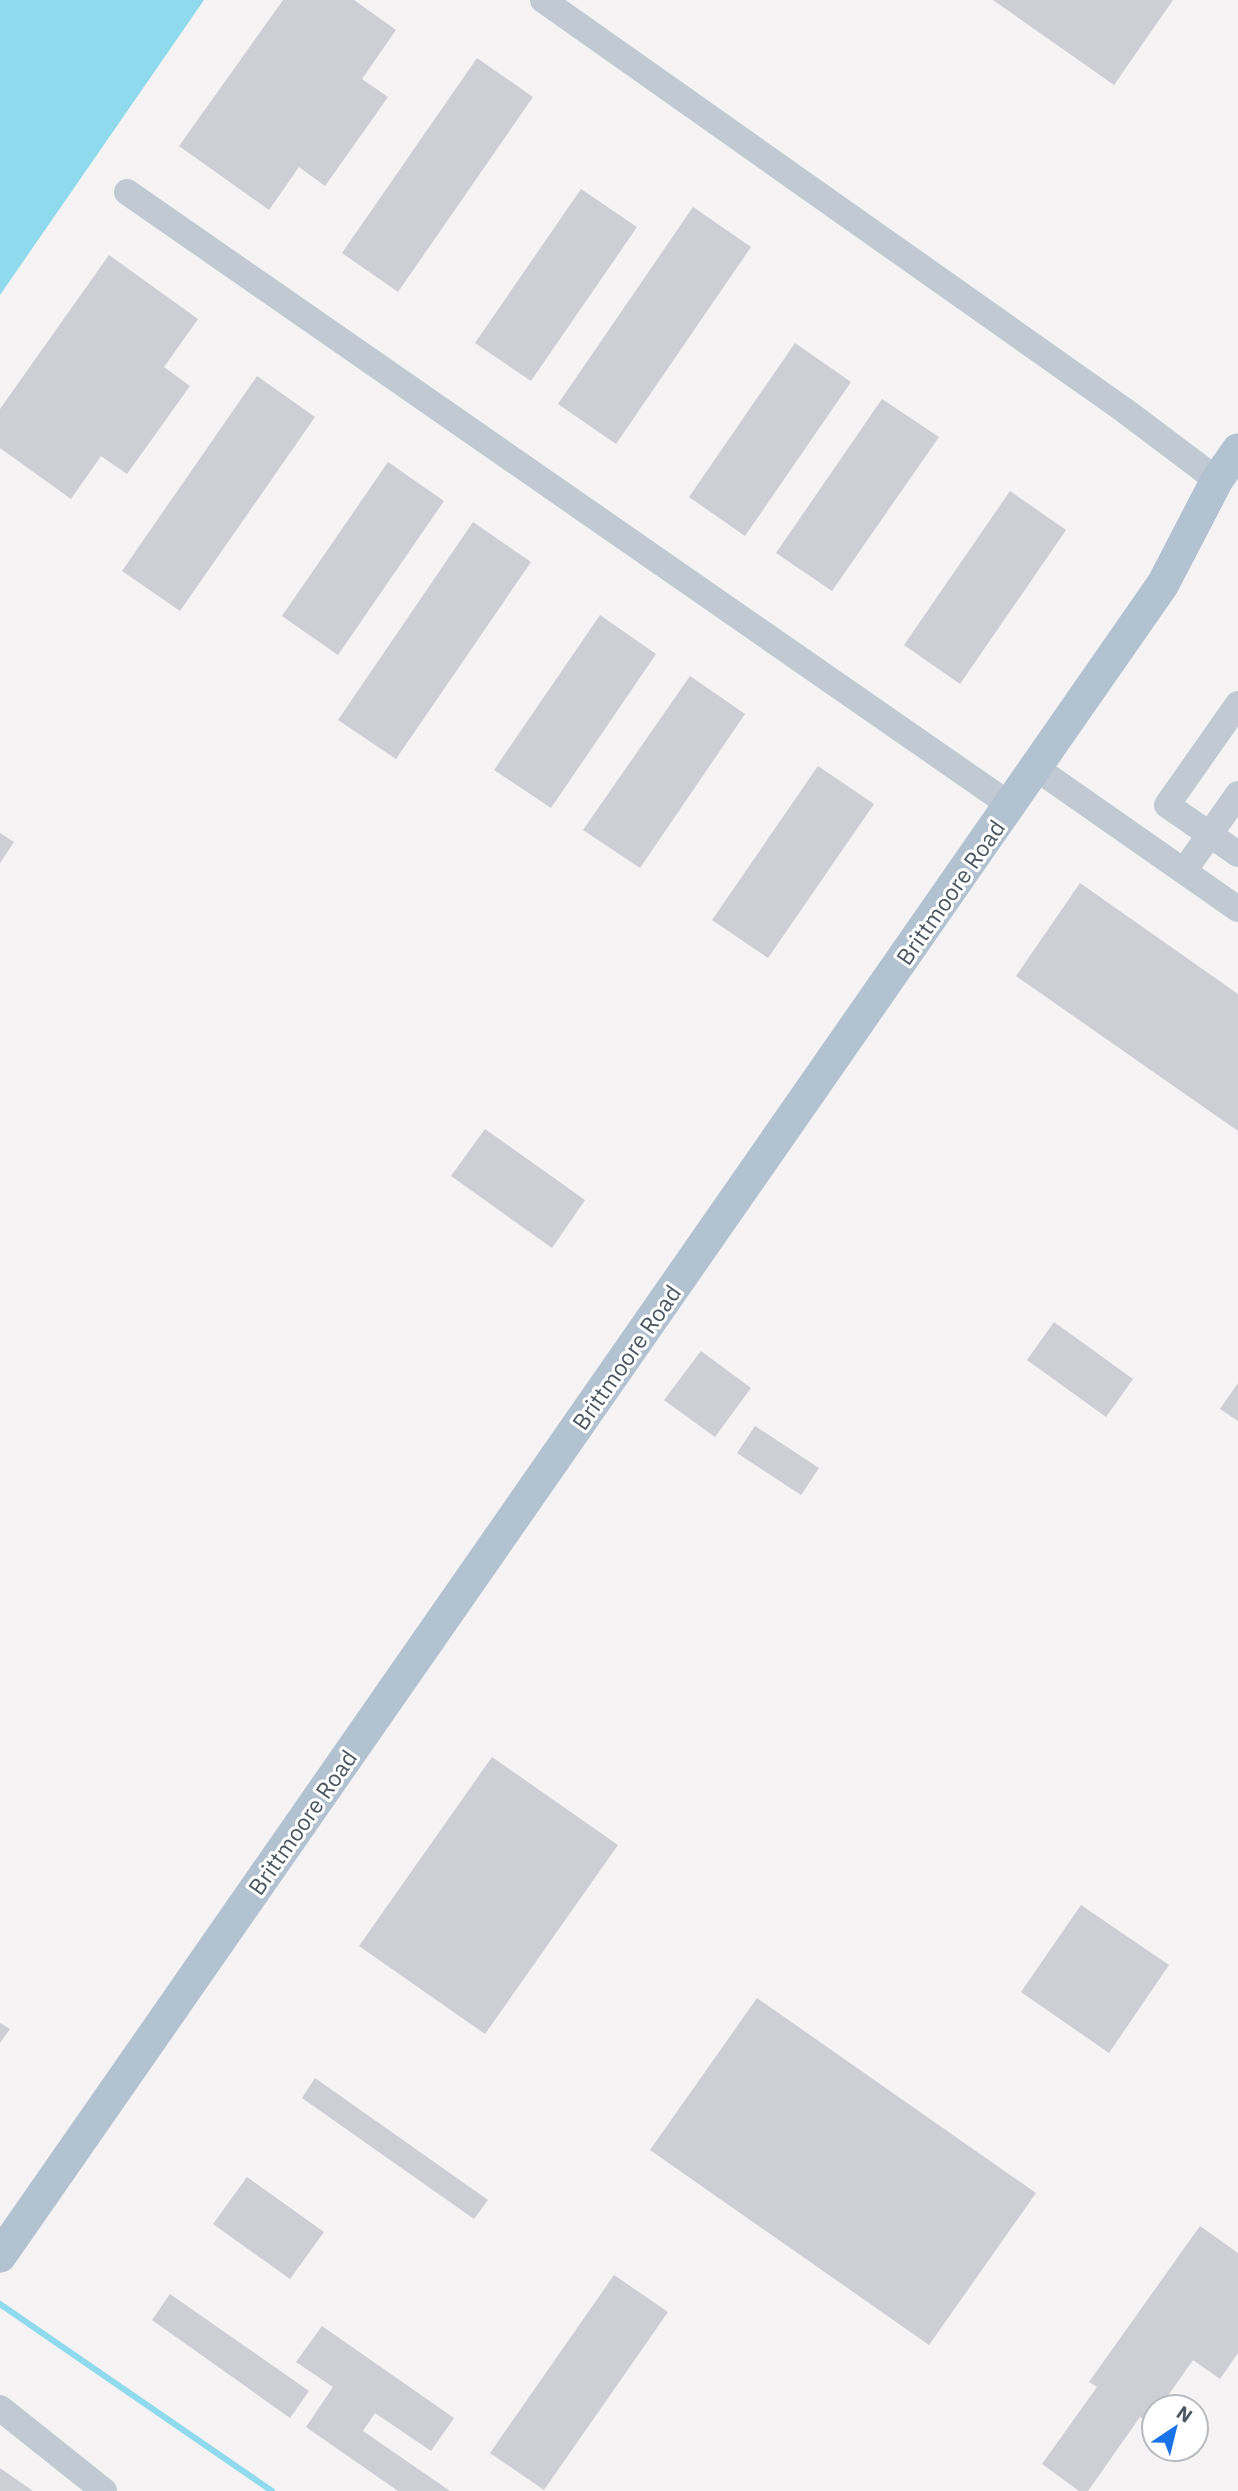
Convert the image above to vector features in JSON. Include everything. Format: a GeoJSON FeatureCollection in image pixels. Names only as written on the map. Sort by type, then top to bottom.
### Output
{"type":"FeatureCollection","features":[{"type":"Feature","properties":{"kind":"main road","name":"Brittmoore Road"},"geometry":{"type":"LineString","coordinates":[[0,2256],[1163,584],[1217,480],[1238,450]]}},
{"type":"Feature","properties":{"kind":"lane"},"geometry":{"type":"LineString","coordinates":[[543,0],[1124,410],[1217,480]]}},
{"type":"Feature","properties":{"kind":"lane"},"geometry":{"type":"LineString","coordinates":[[127,192],[1010,806]]}},
{"type":"Feature","properties":{"kind":"lane"},"geometry":{"type":"LineString","coordinates":[[1238,704],[1167,805],[1238,854]]}},
{"type":"Feature","properties":{"kind":"lane"},"geometry":{"type":"LineString","coordinates":[[1036,768],[1238,909]]}},
{"type":"Feature","properties":{"kind":"lane"},"geometry":{"type":"LineString","coordinates":[[1184,871],[1238,794]]}},
{"type":"Feature","properties":{"kind":"lane"},"geometry":{"type":"LineString","coordinates":[[0,2408],[103,2491]]}},
{"type":"Feature","properties":{"kind":"water"},"geometry":{"type":"Polygon","coordinates":[[[0,0],[204,0],[0,295],[0,0]]]}},
{"type":"Feature","properties":{"kind":"building"},"geometry":{"type":"Polygon","coordinates":[[[283,0],[354,0],[396,30],[362,79],[388,97],[325,186],[299,167],[269,210],[179,146],[283,0]]]}},
{"type":"Feature","properties":{"kind":"building"},"geometry":{"type":"Polygon","coordinates":[[[993,0],[1173,0],[1114,85],[993,0]]]}},
{"type":"Feature","properties":{"kind":"building"},"geometry":{"type":"Polygon","coordinates":[[[477,58],[533,97],[398,292],[342,253],[477,58]]]}},
{"type":"Feature","properties":{"kind":"building"},"geometry":{"type":"Polygon","coordinates":[[[581,189],[637,227],[531,381],[475,343],[581,189]]]}},
{"type":"Feature","properties":{"kind":"building"},"geometry":{"type":"Polygon","coordinates":[[[693,207],[751,247],[616,444],[558,404],[693,207]]]}},
{"type":"Feature","properties":{"kind":"building"},"geometry":{"type":"Polygon","coordinates":[[[109,255],[198,319],[164,367],[190,386],[127,474],[101,456],[71,499],[0,448],[0,409],[109,255]]]}},
{"type":"Feature","properties":{"kind":"building"},"geometry":{"type":"Polygon","coordinates":[[[795,343],[851,382],[745,536],[689,497],[795,343]]]}},
{"type":"Feature","properties":{"kind":"building"},"geometry":{"type":"Polygon","coordinates":[[[257,376],[315,417],[180,611],[122,571],[257,376]]]}},
{"type":"Feature","properties":{"kind":"building"},"geometry":{"type":"Polygon","coordinates":[[[882,399],[939,437],[832,591],[776,553],[882,399]]]}},
{"type":"Feature","properties":{"kind":"building"},"geometry":{"type":"Polygon","coordinates":[[[388,462],[444,501],[338,655],[282,616],[388,462]]]}},
{"type":"Feature","properties":{"kind":"building"},"geometry":{"type":"Polygon","coordinates":[[[1010,491],[1066,530],[960,684],[904,645],[1010,491]]]}},
{"type":"Feature","properties":{"kind":"building"},"geometry":{"type":"Polygon","coordinates":[[[473,522],[531,562],[396,759],[338,720],[473,522]]]}},
{"type":"Feature","properties":{"kind":"building"},"geometry":{"type":"Polygon","coordinates":[[[600,615],[656,654],[551,808],[494,770],[600,615]]]}},
{"type":"Feature","properties":{"kind":"building"},"geometry":{"type":"Polygon","coordinates":[[[690,676],[745,714],[640,868],[583,830],[690,676]]]}},
{"type":"Feature","properties":{"kind":"building"},"geometry":{"type":"Polygon","coordinates":[[[818,766],[874,804],[768,958],[712,920],[818,766]]]}},
{"type":"Feature","properties":{"kind":"building"},"geometry":{"type":"Polygon","coordinates":[[[0,833],[14,842],[0,863],[0,833]]]}},
{"type":"Feature","properties":{"kind":"building"},"geometry":{"type":"Polygon","coordinates":[[[1080,883],[1238,994],[1238,1131],[1016,976],[1080,883]]]}},
{"type":"Feature","properties":{"kind":"building"},"geometry":{"type":"Polygon","coordinates":[[[485,1129],[585,1200],[552,1248],[451,1176],[485,1129]]]}},
{"type":"Feature","properties":{"kind":"building"},"geometry":{"type":"Polygon","coordinates":[[[1054,1322],[1133,1379],[1106,1417],[1027,1360],[1054,1322]]]}},
{"type":"Feature","properties":{"kind":"building"},"geometry":{"type":"Polygon","coordinates":[[[701,1351],[751,1388],[715,1437],[664,1400],[701,1351]]]}},
{"type":"Feature","properties":{"kind":"building"},"geometry":{"type":"Polygon","coordinates":[[[1238,1383],[1238,1421],[1220,1409],[1238,1383]]]}},
{"type":"Feature","properties":{"kind":"building"},"geometry":{"type":"Polygon","coordinates":[[[755,1426],[819,1468],[801,1495],[737,1453],[755,1426]]]}},
{"type":"Feature","properties":{"kind":"building"},"geometry":{"type":"Polygon","coordinates":[[[492,1757],[618,1845],[485,2034],[359,1946],[492,1757]]]}},
{"type":"Feature","properties":{"kind":"building"},"geometry":{"type":"Polygon","coordinates":[[[1081,1905],[1169,1965],[1109,2053],[1021,1992],[1081,1905]]]}},
{"type":"Feature","properties":{"kind":"building"},"geometry":{"type":"Polygon","coordinates":[[[757,1998],[1036,2193],[929,2345],[650,2150],[757,1998]]]}},
{"type":"Feature","properties":{"kind":"building"},"geometry":{"type":"Polygon","coordinates":[[[0,2023],[10,2029],[0,2043],[0,2023]]]}},
{"type":"Feature","properties":{"kind":"building"},"geometry":{"type":"Polygon","coordinates":[[[315,2078],[488,2200],[474,2219],[302,2098],[315,2078]]]}},
{"type":"Feature","properties":{"kind":"building"},"geometry":{"type":"Polygon","coordinates":[[[247,2177],[324,2232],[290,2279],[213,2224],[247,2177]]]}},
{"type":"Feature","properties":{"kind":"building"},"geometry":{"type":"Polygon","coordinates":[[[1200,2226],[1238,2253],[1238,2353],[1220,2379],[1193,2360],[1170,2393],[1140,2393],[1140,2417],[1088,2491],[1079,2491],[1042,2464],[1097,2387],[1089,2382],[1200,2226]]]}},
{"type":"Feature","properties":{"kind":"building"},"geometry":{"type":"Polygon","coordinates":[[[614,2275],[668,2312],[544,2490],[490,2453],[614,2275]]]}},
{"type":"Feature","properties":{"kind":"building"},"geometry":{"type":"Polygon","coordinates":[[[170,2294],[309,2391],[290,2418],[152,2320],[170,2294]]]}},
{"type":"Feature","properties":{"kind":"building"},"geometry":{"type":"Polygon","coordinates":[[[322,2326],[454,2418],[431,2451],[375,2413],[363,2431],[450,2491],[398,2491],[306,2427],[333,2387],[296,2362],[322,2326]]]}},
{"type":"Feature","properties":{"kind":"building"},"geometry":{"type":"Polygon","coordinates":[[[0,2468],[33,2491],[0,2491],[0,2468]]]}},
{"type":"Feature","properties":{"kind":"waterway"},"geometry":{"type":"LineString","coordinates":[[0,2304],[272,2491]]}}]}
